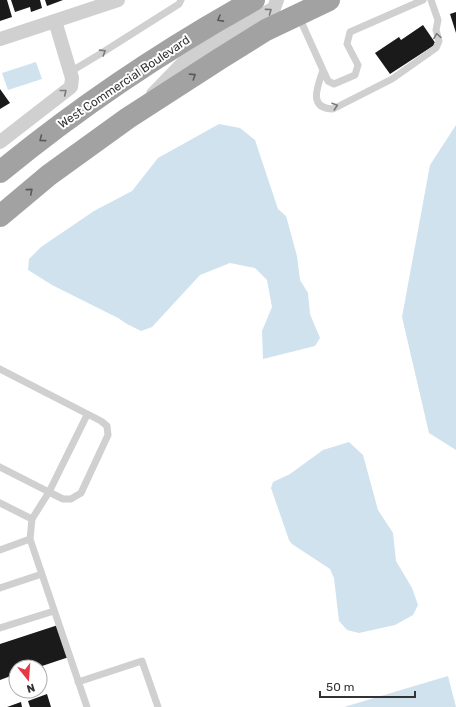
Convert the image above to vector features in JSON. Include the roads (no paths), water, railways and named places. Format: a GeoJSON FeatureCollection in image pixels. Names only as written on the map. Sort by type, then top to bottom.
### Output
{"type":"FeatureCollection","features":[{"type":"Feature","properties":{"kind":"highway","name":"West Commercial Boulevard"},"geometry":{"type":"LineString","coordinates":[[0,172],[111,88],[201,29],[254,0]]}},
{"type":"Feature","properties":{"kind":"highway","name":"West Commercial Boulevard"},"geometry":{"type":"LineString","coordinates":[[0,216],[49,175],[128,118],[303,7],[329,0]]}},
{"type":"Feature","properties":{"kind":"street"},"geometry":{"type":"LineString","coordinates":[[0,39],[118,0]]}},
{"type":"Feature","properties":{"kind":"street","name":"West Commercial Boulevard"},"geometry":{"type":"LineString","coordinates":[[128,118],[186,60],[274,8],[277,0]]}},
{"type":"Feature","properties":{"kind":"street"},"geometry":{"type":"LineString","coordinates":[[0,142],[71,87],[72,78],[55,21]]}},
{"type":"Feature","properties":{"kind":"lane"},"geometry":{"type":"LineString","coordinates":[[70,72],[174,8],[181,0]]}},
{"type":"Feature","properties":{"kind":"lane"},"geometry":{"type":"LineString","coordinates":[[303,7],[323,70],[328,81],[334,84],[355,75],[358,65],[347,44],[350,32],[423,0]]}},
{"type":"Feature","properties":{"kind":"lane"},"geometry":{"type":"LineString","coordinates":[[323,70],[316,92],[317,99],[320,105],[333,109],[392,79],[436,48],[439,42],[436,30],[438,20],[431,0]]}},
{"type":"Feature","properties":{"kind":"lane"},"geometry":{"type":"LineString","coordinates":[[0,369],[101,421],[107,426],[108,435],[81,492],[71,500],[63,499],[0,467]]}},
{"type":"Feature","properties":{"kind":"lane"},"geometry":{"type":"LineString","coordinates":[[87,415],[49,492],[32,519],[30,539],[87,707]]}},
{"type":"Feature","properties":{"kind":"lane"},"geometry":{"type":"LineString","coordinates":[[2,506],[32,519]]}},
{"type":"Feature","properties":{"kind":"lane"},"geometry":{"type":"LineString","coordinates":[[0,550],[30,539]]}},
{"type":"Feature","properties":{"kind":"lane"},"geometry":{"type":"LineString","coordinates":[[0,588],[42,574]]}},
{"type":"Feature","properties":{"kind":"lane"},"geometry":{"type":"LineString","coordinates":[[0,628],[54,611]]}},
{"type":"Feature","properties":{"kind":"lane"},"geometry":{"type":"LineString","coordinates":[[78,682],[142,661],[158,707]]}},
{"type":"Feature","properties":{"kind":"water"},"geometry":{"type":"Polygon","coordinates":[[[36,62],[42,79],[8,90],[2,73],[36,62]]]}},
{"type":"Feature","properties":{"kind":"water"},"geometry":{"type":"Polygon","coordinates":[[[219,124],[240,128],[255,140],[278,209],[286,216],[297,256],[300,280],[308,293],[310,314],[320,338],[315,346],[263,359],[262,331],[272,307],[267,280],[255,268],[230,263],[200,275],[152,327],[141,331],[52,285],[28,270],[29,259],[41,247],[94,211],[132,191],[158,158],[219,124]]]}},
{"type":"Feature","properties":{"kind":"water"},"geometry":{"type":"Polygon","coordinates":[[[456,125],[456,450],[429,433],[402,317],[430,165],[456,125]]]}},
{"type":"Feature","properties":{"kind":"water"},"geometry":{"type":"Polygon","coordinates":[[[349,442],[363,455],[378,510],[393,533],[396,561],[412,588],[418,605],[413,615],[395,625],[359,633],[347,630],[339,621],[334,578],[330,569],[292,544],[289,540],[271,488],[273,482],[290,474],[323,450],[349,442]]]}},
{"type":"Feature","properties":{"kind":"water"},"geometry":{"type":"Polygon","coordinates":[[[448,676],[456,707],[344,707],[448,676]]]}}]}
